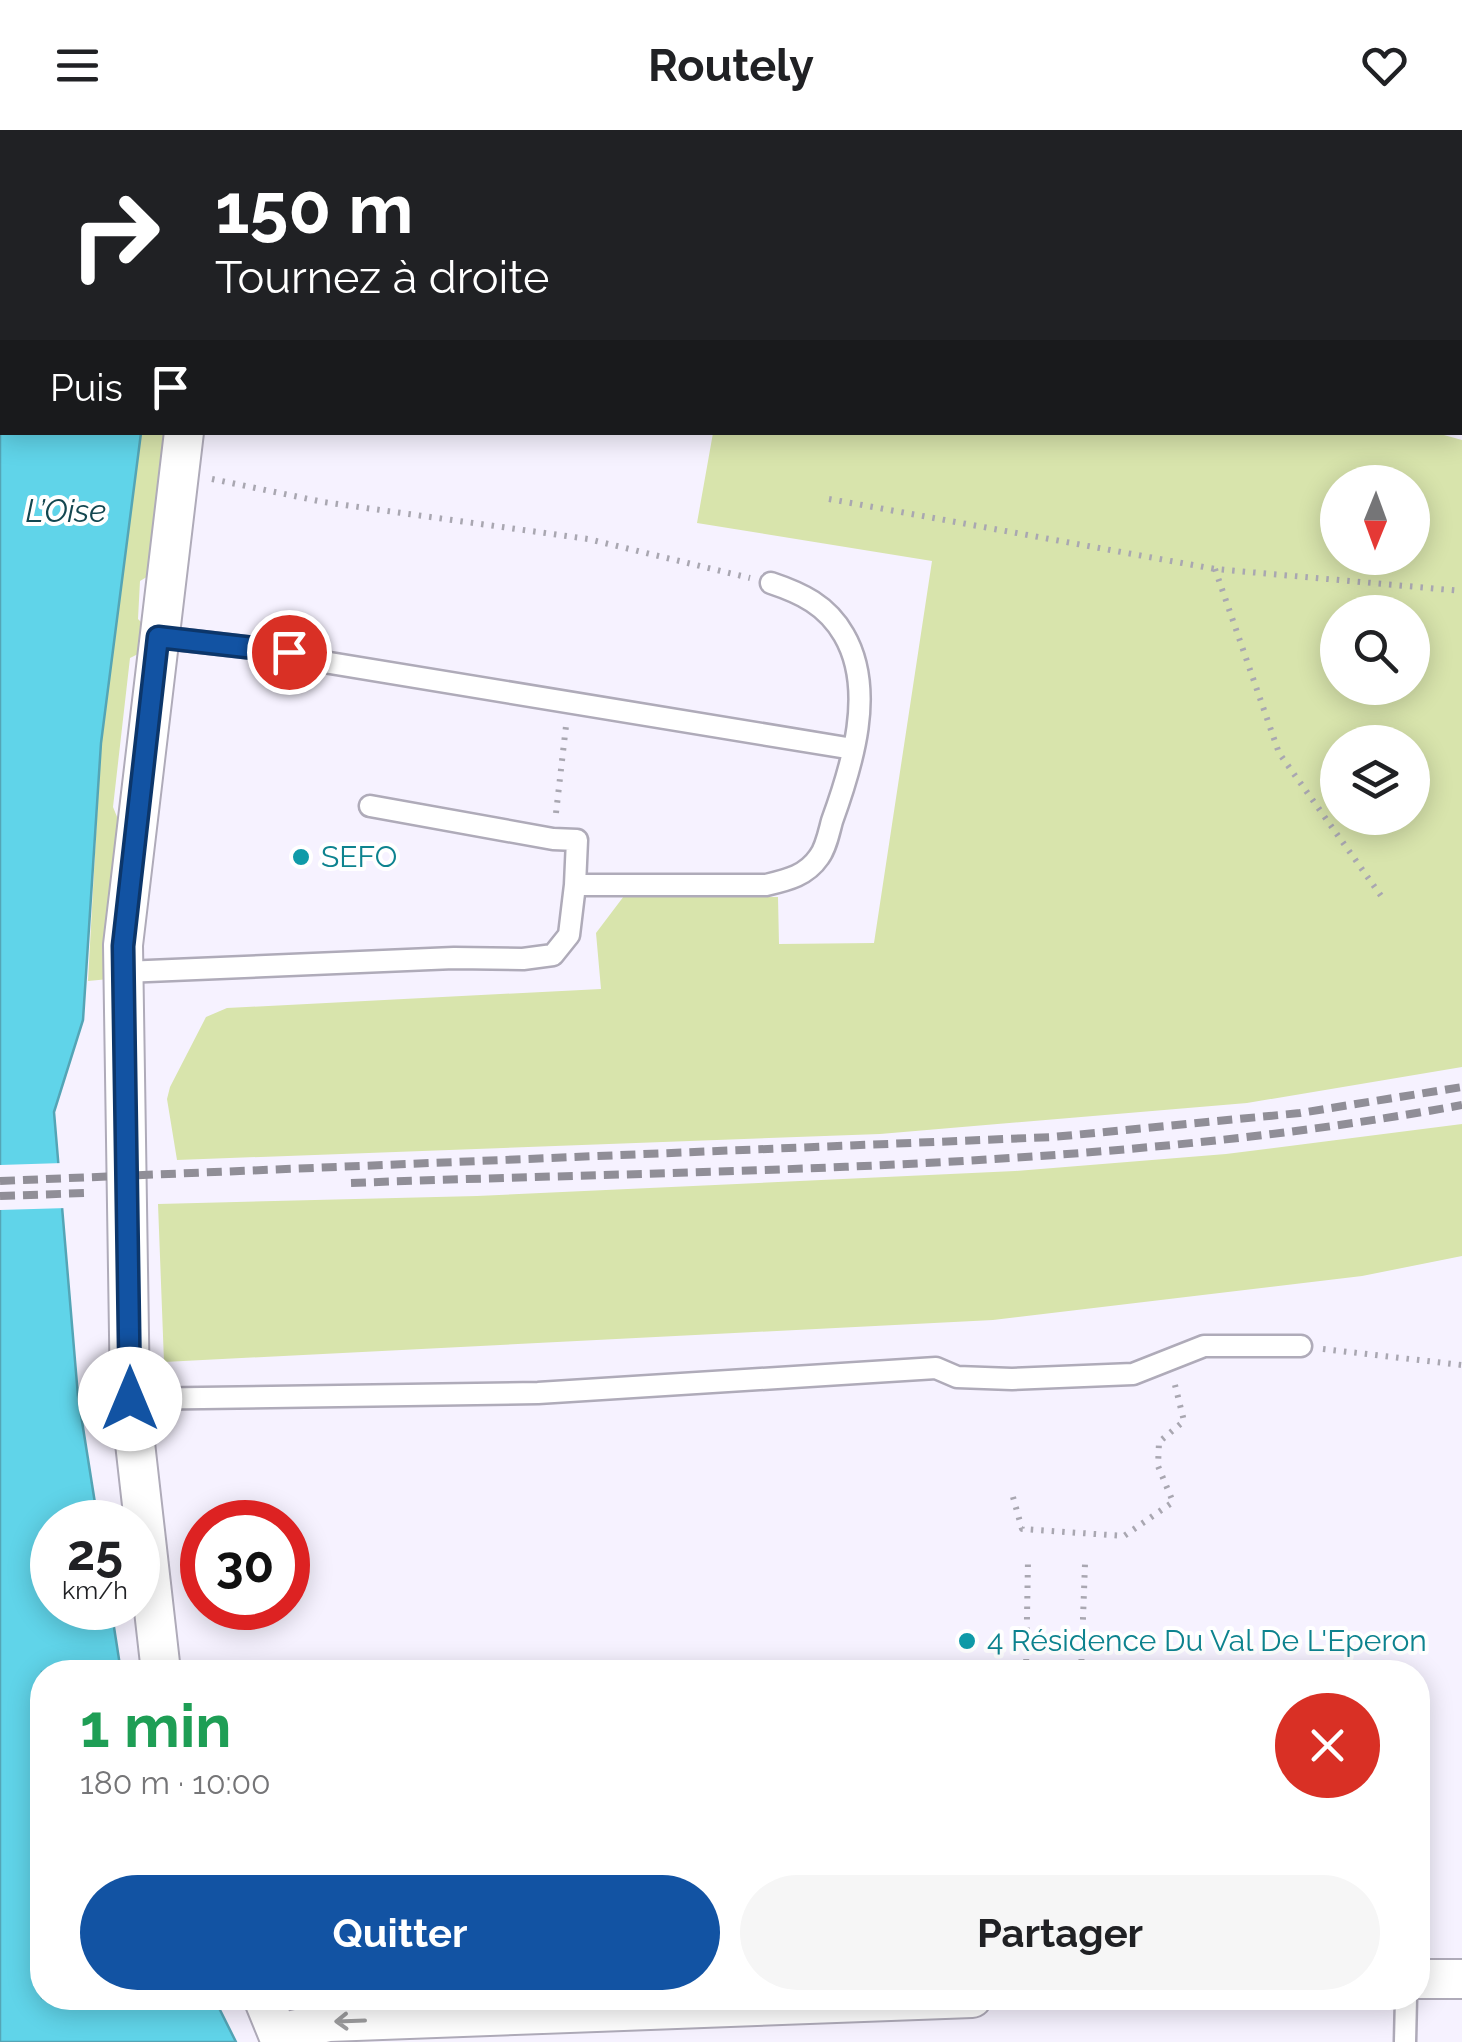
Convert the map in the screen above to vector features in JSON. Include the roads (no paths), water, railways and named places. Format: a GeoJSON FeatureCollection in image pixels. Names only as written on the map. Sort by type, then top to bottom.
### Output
{"type":"FeatureCollection","features":[{"type":"Feature","properties":{"kind":"street"},"geometry":{"type":"LineString","coordinates":[[159,1660],[130,1399],[124,972],[131,859],[184,435]]}},
{"type":"Feature","properties":{"kind":"street"},"geometry":{"type":"LineString","coordinates":[[1430,1979],[1462,1979]]}},
{"type":"Feature","properties":{"kind":"street"},"geometry":{"type":"LineString","coordinates":[[268,2010],[280,2038],[329,2022],[650,2010]]}},
{"type":"Feature","properties":{"kind":"lane"},"geometry":{"type":"LineString","coordinates":[[574,885],[766,885],[796,878],[820,857],[842,793],[859,720],[856,668],[844,635],[813,601],[770,583]]}},
{"type":"Feature","properties":{"kind":"lane"},"geometry":{"type":"LineString","coordinates":[[158,637],[289,652],[853,749]]}},
{"type":"Feature","properties":{"kind":"lane"},"geometry":{"type":"LineString","coordinates":[[124,972],[454,958],[523,959],[553,955],[569,935],[577,840],[370,806]]}},
{"type":"Feature","properties":{"kind":"lane"},"geometry":{"type":"LineString","coordinates":[[130,1399],[538,1393],[936,1368],[957,1377],[1047,1378],[1133,1374],[1204,1346],[1302,1346]]}},
{"type":"Feature","properties":{"kind":"lane"},"geometry":{"type":"LineString","coordinates":[[1405,2042],[1406,2010]]}},
{"type":"Feature","properties":{"kind":"water","name":"L’Oise"},"geometry":{"type":"Polygon","coordinates":[[[0,435],[141,435],[101,743],[83,1020],[54,1112],[78,1396],[95,1500],[30,1500],[30,1630],[114,1630],[119,1660],[30,1660],[30,2010],[220,2010],[236,2042],[0,2042],[0,435]]]}},
{"type":"Feature","properties":{"kind":"railway"},"geometry":{"type":"LineString","coordinates":[[0,1181],[1053,1137],[1300,1113],[1462,1087]]}},
{"type":"Feature","properties":{"kind":"railway"},"geometry":{"type":"LineString","coordinates":[[351,1183],[769,1170],[1048,1155],[1325,1127],[1462,1105]]}},
{"type":"Feature","properties":{"kind":"railway"},"geometry":{"type":"LineString","coordinates":[[0,1196],[86,1193]]}},
{"type":"Feature","properties":{"kind":"place","name":"SEFO"},"geometry":{"type":"Point","coordinates":[301,857]}},
{"type":"Feature","properties":{"kind":"place","name":"4 Résidence Du Val De L'Eperon"},"geometry":{"type":"Point","coordinates":[967,1641]}}]}
